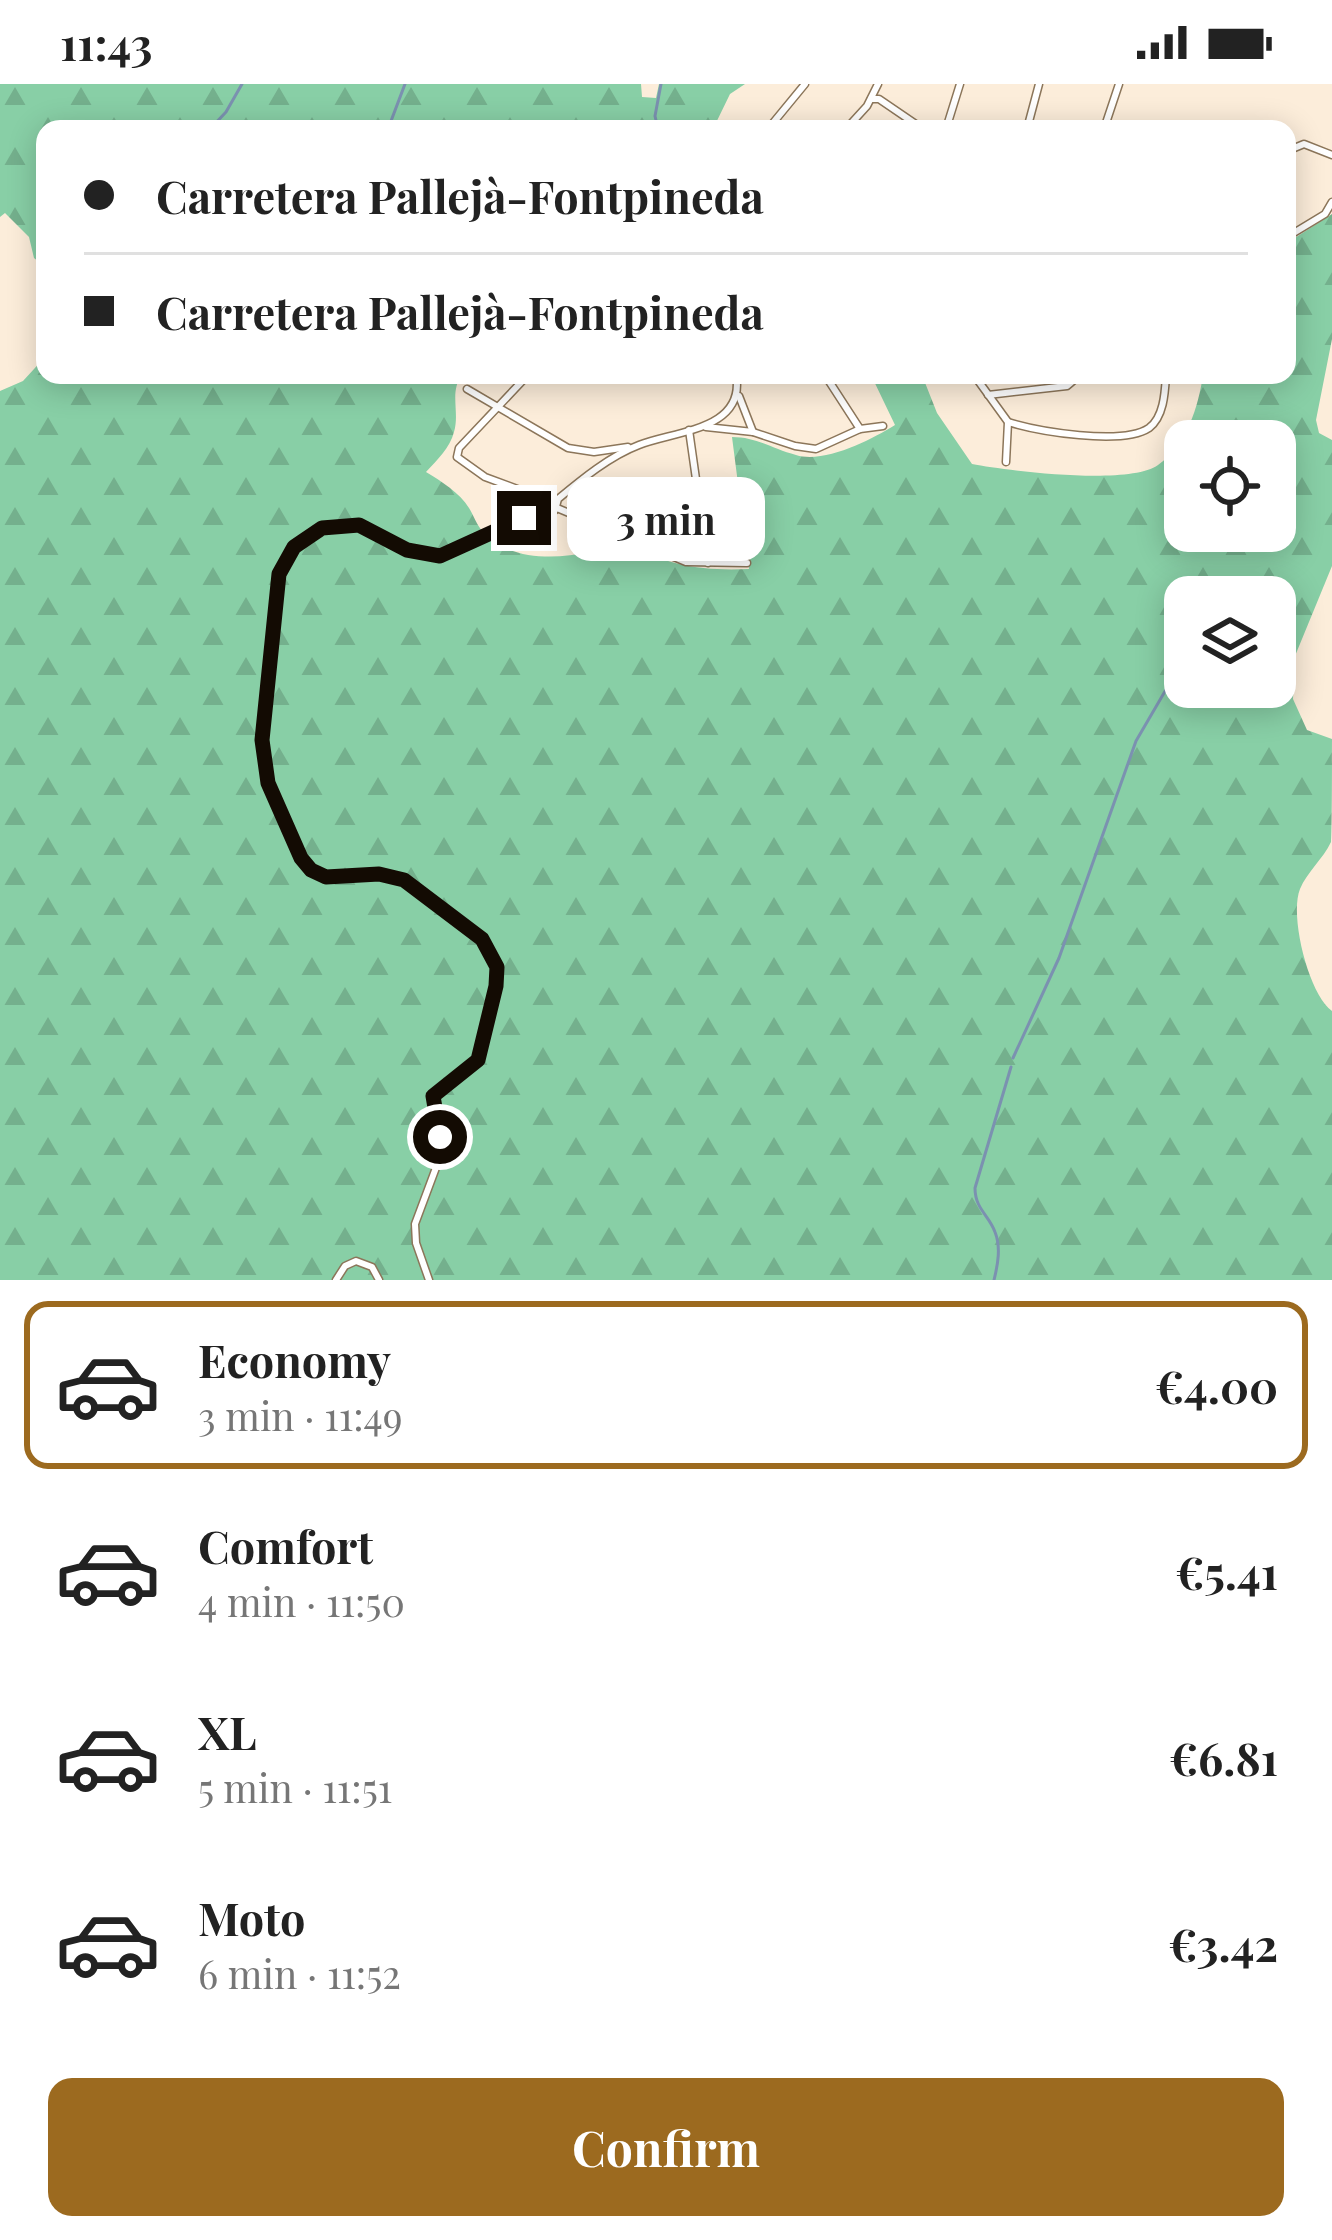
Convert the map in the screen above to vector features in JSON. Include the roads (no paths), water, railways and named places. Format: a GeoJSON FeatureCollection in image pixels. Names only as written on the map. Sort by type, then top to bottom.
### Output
{"type":"FeatureCollection","features":[{"type":"Feature","properties":{"kind":"street"},"geometry":{"type":"LineString","coordinates":[[775,120],[805,84]]}},
{"type":"Feature","properties":{"kind":"street"},"geometry":{"type":"LineString","coordinates":[[854,120],[878,84]]}},
{"type":"Feature","properties":{"kind":"street"},"geometry":{"type":"LineString","coordinates":[[949,120],[960,84]]}},
{"type":"Feature","properties":{"kind":"street"},"geometry":{"type":"LineString","coordinates":[[1029,120],[1039,84]]}},
{"type":"Feature","properties":{"kind":"street"},"geometry":{"type":"LineString","coordinates":[[1107,120],[1119,84]]}},
{"type":"Feature","properties":{"kind":"street"},"geometry":{"type":"LineString","coordinates":[[871,99],[879,99],[910,120]]}},
{"type":"Feature","properties":{"kind":"street"},"geometry":{"type":"LineString","coordinates":[[1296,148],[1311,144],[1332,155]]}},
{"type":"Feature","properties":{"kind":"street"},"geometry":{"type":"LineString","coordinates":[[1296,232],[1325,214],[1332,202]]}},
{"type":"Feature","properties":{"kind":"street"},"geometry":{"type":"LineString","coordinates":[[519,384],[459,448],[457,457],[464,466],[544,504]]}},
{"type":"Feature","properties":{"kind":"street"},"geometry":{"type":"LineString","coordinates":[[737,384],[753,431]]}},
{"type":"Feature","properties":{"kind":"street"},"geometry":{"type":"LineString","coordinates":[[830,384],[860,429]]}},
{"type":"Feature","properties":{"kind":"street"},"geometry":{"type":"LineString","coordinates":[[980,384],[1008,422],[1006,462]]}},
{"type":"Feature","properties":{"kind":"street"},"geometry":{"type":"LineString","coordinates":[[988,395],[1069,384]]}},
{"type":"Feature","properties":{"kind":"street"},"geometry":{"type":"LineString","coordinates":[[1008,422],[1069,433],[1143,430],[1160,410],[1164,384]]}},
{"type":"Feature","properties":{"kind":"street"},"geometry":{"type":"LineString","coordinates":[[467,389],[568,448],[594,452],[638,445],[716,421],[730,409],[737,392]]}},
{"type":"Feature","properties":{"kind":"street"},"geometry":{"type":"LineString","coordinates":[[703,426],[753,431],[816,448],[860,429],[883,426]]}},
{"type":"Feature","properties":{"kind":"street"},"geometry":{"type":"LineString","coordinates":[[689,430],[708,563]]}},
{"type":"Feature","properties":{"kind":"street"},"geometry":{"type":"LineString","coordinates":[[429,1280],[416,1243],[415,1224],[440,1157],[433,1096],[478,1060],[497,967],[482,939],[404,880],[379,874],[326,877],[301,858],[268,783],[262,740],[275,595],[285,560],[322,528],[359,525],[407,550],[440,556],[544,504],[558,503],[638,445]]}},
{"type":"Feature","properties":{"kind":"street"},"geometry":{"type":"LineString","coordinates":[[544,504],[550,494],[558,503],[686,562],[747,563]]}},
{"type":"Feature","properties":{"kind":"street"},"geometry":{"type":"LineString","coordinates":[[336,1280],[345,1266],[356,1261],[372,1267],[379,1280]]}},
{"type":"Feature","properties":{"kind":"waterway"},"geometry":{"type":"LineString","coordinates":[[218,120],[242,84]]}},
{"type":"Feature","properties":{"kind":"waterway"},"geometry":{"type":"LineString","coordinates":[[391,120],[405,84]]}},
{"type":"Feature","properties":{"kind":"waterway"},"geometry":{"type":"LineString","coordinates":[[656,120],[661,84]]}},
{"type":"Feature","properties":{"kind":"waterway"},"geometry":{"type":"LineString","coordinates":[[1013,1058],[1059,958],[1136,741],[1164,693]]}},
{"type":"Feature","properties":{"kind":"waterway"},"geometry":{"type":"LineString","coordinates":[[994,1280],[997,1238],[975,1188],[1011,1067]]}}]}
